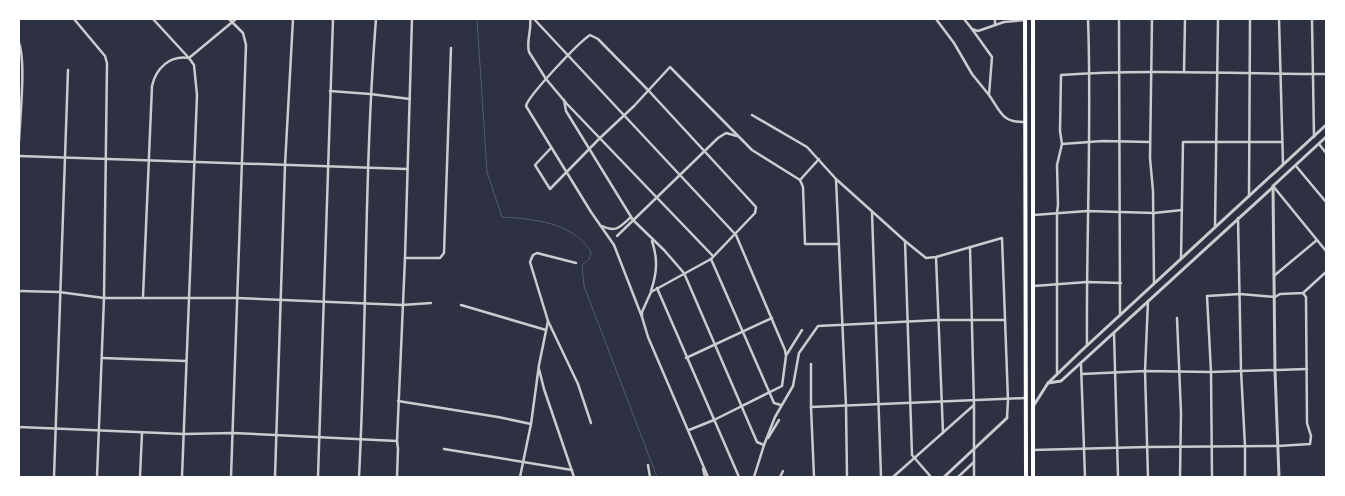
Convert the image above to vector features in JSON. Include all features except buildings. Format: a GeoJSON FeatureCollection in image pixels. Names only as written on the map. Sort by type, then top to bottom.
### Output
{"type":"FeatureCollection","features":[{"type":"Feature","properties":{"kind":"main road"},"geometry":{"type":"LineString","coordinates":[[1025,19],[1026,477]]}},
{"type":"Feature","properties":{"kind":"main road"},"geometry":{"type":"LineString","coordinates":[[1033,19],[1033,477]]}},
{"type":"Feature","properties":{"kind":"street"},"geometry":{"type":"LineString","coordinates":[[74,19],[105,56],[107,63],[104,298],[97,477]]}},
{"type":"Feature","properties":{"kind":"street"},"geometry":{"type":"LineString","coordinates":[[153,19],[194,65],[197,95],[182,477]]}},
{"type":"Feature","properties":{"kind":"street"},"geometry":{"type":"LineString","coordinates":[[229,19],[243,33],[246,45],[231,477]]}},
{"type":"Feature","properties":{"kind":"street"},"geometry":{"type":"LineString","coordinates":[[143,298],[153,79],[160,67],[165,63],[178,58],[189,58],[236,19]]}},
{"type":"Feature","properties":{"kind":"street"},"geometry":{"type":"LineString","coordinates":[[275,477],[285,165],[292,19]]}},
{"type":"Feature","properties":{"kind":"street"},"geometry":{"type":"LineString","coordinates":[[318,477],[329,92],[333,19]]}},
{"type":"Feature","properties":{"kind":"street"},"geometry":{"type":"LineString","coordinates":[[359,477],[370,94],[376,19]]}},
{"type":"Feature","properties":{"kind":"street"},"geometry":{"type":"LineString","coordinates":[[398,477],[398,402],[405,258],[412,19]]}},
{"type":"Feature","properties":{"kind":"street"},"geometry":{"type":"LineString","coordinates":[[532,19],[736,235],[772,318],[786,356]]}},
{"type":"Feature","properties":{"kind":"street"},"geometry":{"type":"LineString","coordinates":[[532,19],[528,46],[529,52],[546,79],[712,258],[774,403],[781,405]]}},
{"type":"Feature","properties":{"kind":"street"},"geometry":{"type":"LineString","coordinates":[[936,19],[954,43],[969,69],[1007,120],[1026,122]]}},
{"type":"Feature","properties":{"kind":"street"},"geometry":{"type":"LineString","coordinates":[[964,19],[992,57],[989,95]]}},
{"type":"Feature","properties":{"kind":"street"},"geometry":{"type":"LineString","coordinates":[[995,25],[996,19]]}},
{"type":"Feature","properties":{"kind":"street"},"geometry":{"type":"LineString","coordinates":[[972,29],[980,31],[1004,22],[1025,19]]}},
{"type":"Feature","properties":{"kind":"street"},"geometry":{"type":"LineString","coordinates":[[1088,19],[1090,73],[1086,282],[1088,345]]}},
{"type":"Feature","properties":{"kind":"street"},"geometry":{"type":"LineString","coordinates":[[1119,19],[1120,316]]}},
{"type":"Feature","properties":{"kind":"street"},"geometry":{"type":"LineString","coordinates":[[1152,19],[1150,158],[1153,178],[1154,285]]}},
{"type":"Feature","properties":{"kind":"street"},"geometry":{"type":"LineString","coordinates":[[1184,72],[1185,19]]}},
{"type":"Feature","properties":{"kind":"street"},"geometry":{"type":"LineString","coordinates":[[1214,227],[1218,19]]}},
{"type":"Feature","properties":{"kind":"street"},"geometry":{"type":"LineString","coordinates":[[1249,196],[1250,19]]}},
{"type":"Feature","properties":{"kind":"street"},"geometry":{"type":"LineString","coordinates":[[1279,19],[1283,164]]}},
{"type":"Feature","properties":{"kind":"street"},"geometry":{"type":"LineString","coordinates":[[1312,19],[1314,137]]}},
{"type":"Feature","properties":{"kind":"street"},"geometry":{"type":"LineString","coordinates":[[651,292],[712,258],[736,235],[755,213],[756,208],[648,90],[590,35],[546,79],[528,100],[526,106],[600,226],[617,250],[620,264],[648,337],[689,430],[706,477]]}},
{"type":"Feature","properties":{"kind":"street"},"geometry":{"type":"LineString","coordinates":[[19,43],[21,49],[22,86],[19,141]]}},
{"type":"Feature","properties":{"kind":"street"},"geometry":{"type":"LineString","coordinates":[[405,258],[440,258],[444,253],[451,48]]}},
{"type":"Feature","properties":{"kind":"street"},"geometry":{"type":"LineString","coordinates":[[551,148],[535,165],[550,189],[670,68],[752,150],[800,180],[803,187],[805,244],[839,244]]}},
{"type":"Feature","properties":{"kind":"street"},"geometry":{"type":"LineString","coordinates":[[54,477],[68,70]]}},
{"type":"Feature","properties":{"kind":"street"},"geometry":{"type":"LineString","coordinates":[[1058,373],[1057,165],[1062,144],[1060,131],[1061,75],[1184,72],[1326,74]]}},
{"type":"Feature","properties":{"kind":"street"},"geometry":{"type":"LineString","coordinates":[[329,92],[370,94],[410,99]]}},
{"type":"Feature","properties":{"kind":"street"},"geometry":{"type":"LineString","coordinates":[[564,100],[566,111],[632,218],[684,274],[742,405],[756,442],[764,443]]}},
{"type":"Feature","properties":{"kind":"street"},"geometry":{"type":"LineString","coordinates":[[752,115],[807,147],[836,179],[926,258],[936,257],[1002,238],[1007,418],[944,477]]}},
{"type":"Feature","properties":{"kind":"street"},"geometry":{"type":"LineString","coordinates":[[1033,406],[1048,383],[1058,373],[1214,227],[1326,126]]}},
{"type":"Feature","properties":{"kind":"street"},"geometry":{"type":"LineString","coordinates":[[600,226],[612,230],[632,218],[718,138],[726,133],[741,138]]}},
{"type":"Feature","properties":{"kind":"street"},"geometry":{"type":"LineString","coordinates":[[1048,383],[1061,381],[1326,137]]}},
{"type":"Feature","properties":{"kind":"street"},"geometry":{"type":"LineString","coordinates":[[1062,144],[1116,141],[1150,142]]}},
{"type":"Feature","properties":{"kind":"street"},"geometry":{"type":"LineString","coordinates":[[1181,259],[1183,142],[1282,142]]}},
{"type":"Feature","properties":{"kind":"street"},"geometry":{"type":"LineString","coordinates":[[1318,144],[1326,153]]}},
{"type":"Feature","properties":{"kind":"street"},"geometry":{"type":"LineString","coordinates":[[19,156],[407,169]]}},
{"type":"Feature","properties":{"kind":"street"},"geometry":{"type":"LineString","coordinates":[[800,180],[819,159]]}},
{"type":"Feature","properties":{"kind":"street"},"geometry":{"type":"LineString","coordinates":[[1296,166],[1326,202]]}},
{"type":"Feature","properties":{"kind":"street"},"geometry":{"type":"LineString","coordinates":[[836,179],[846,406],[847,477]]}},
{"type":"Feature","properties":{"kind":"street"},"geometry":{"type":"LineString","coordinates":[[1273,186],[1326,251]]}},
{"type":"Feature","properties":{"kind":"street"},"geometry":{"type":"LineString","coordinates":[[1273,186],[1275,371],[1279,477]]}},
{"type":"Feature","properties":{"kind":"street"},"geometry":{"type":"LineString","coordinates":[[1034,215],[1087,211],[1154,213],[1182,210]]}},
{"type":"Feature","properties":{"kind":"street"},"geometry":{"type":"LineString","coordinates":[[872,212],[881,477]]}},
{"type":"Feature","properties":{"kind":"street"},"geometry":{"type":"LineString","coordinates":[[617,236],[632,218]]}},
{"type":"Feature","properties":{"kind":"street"},"geometry":{"type":"LineString","coordinates":[[1238,218],[1245,477]]}},
{"type":"Feature","properties":{"kind":"street"},"geometry":{"type":"LineString","coordinates":[[642,318],[657,268],[652,239]]}},
{"type":"Feature","properties":{"kind":"street"},"geometry":{"type":"LineString","coordinates":[[1275,275],[1317,240]]}},
{"type":"Feature","properties":{"kind":"street"},"geometry":{"type":"LineString","coordinates":[[905,241],[912,455],[931,477]]}},
{"type":"Feature","properties":{"kind":"street"},"geometry":{"type":"LineString","coordinates":[[970,247],[975,448],[974,477]]}},
{"type":"Feature","properties":{"kind":"street"},"geometry":{"type":"LineString","coordinates":[[576,263],[537,253],[533,255],[530,262],[548,321],[578,384],[590,423]]}},
{"type":"Feature","properties":{"kind":"street"},"geometry":{"type":"LineString","coordinates":[[936,257],[942,433]]}},
{"type":"Feature","properties":{"kind":"street"},"geometry":{"type":"LineString","coordinates":[[1212,477],[1211,372],[1206,296],[1240,294],[1275,297],[1280,294],[1303,293],[1326,272]]}},
{"type":"Feature","properties":{"kind":"street"},"geometry":{"type":"LineString","coordinates":[[1034,286],[1086,282],[1121,283]]}},
{"type":"Feature","properties":{"kind":"street"},"geometry":{"type":"LineString","coordinates":[[657,288],[739,477]]}},
{"type":"Feature","properties":{"kind":"street"},"geometry":{"type":"LineString","coordinates":[[19,291],[59,292],[104,298],[237,298],[402,305],[431,303]]}},
{"type":"Feature","properties":{"kind":"street"},"geometry":{"type":"LineString","coordinates":[[1034,450],[1310,444],[1311,436],[1307,423],[1306,297],[1303,293]]}},
{"type":"Feature","properties":{"kind":"street"},"geometry":{"type":"LineString","coordinates":[[1148,301],[1145,371],[1148,477]]}},
{"type":"Feature","properties":{"kind":"street"},"geometry":{"type":"LineString","coordinates":[[461,306],[546,330]]}},
{"type":"Feature","properties":{"kind":"street"},"geometry":{"type":"LineString","coordinates":[[686,358],[772,318]]}},
{"type":"Feature","properties":{"kind":"street"},"geometry":{"type":"LineString","coordinates":[[1177,318],[1181,413],[1180,477]]}},
{"type":"Feature","properties":{"kind":"street"},"geometry":{"type":"LineString","coordinates":[[754,477],[764,443],[781,405],[793,386],[799,353],[811,338],[816,327],[907,321],[1004,320]]}},
{"type":"Feature","properties":{"kind":"street"},"geometry":{"type":"LineString","coordinates":[[520,477],[548,321]]}},
{"type":"Feature","properties":{"kind":"street"},"geometry":{"type":"LineString","coordinates":[[689,430],[714,420],[782,386],[786,356],[790,346],[802,330]]}},
{"type":"Feature","properties":{"kind":"street"},"geometry":{"type":"LineString","coordinates":[[1114,333],[1118,477]]}},
{"type":"Feature","properties":{"kind":"street"},"geometry":{"type":"LineString","coordinates":[[102,358],[186,361]]}},
{"type":"Feature","properties":{"kind":"street"},"geometry":{"type":"LineString","coordinates":[[1081,363],[1085,477]]}},
{"type":"Feature","properties":{"kind":"street"},"geometry":{"type":"LineString","coordinates":[[811,364],[814,477]]}},
{"type":"Feature","properties":{"kind":"street"},"geometry":{"type":"LineString","coordinates":[[539,365],[544,389],[574,477]]}},
{"type":"Feature","properties":{"kind":"street"},"geometry":{"type":"LineString","coordinates":[[1082,374],[1145,371],[1211,372],[1308,369]]}},
{"type":"Feature","properties":{"kind":"street"},"geometry":{"type":"LineString","coordinates":[[811,407],[941,401],[974,403],[1025,398]]}},
{"type":"Feature","properties":{"kind":"street"},"geometry":{"type":"LineString","coordinates":[[398,402],[498,417],[531,424]]}},
{"type":"Feature","properties":{"kind":"street"},"geometry":{"type":"LineString","coordinates":[[893,477],[974,403]]}},
{"type":"Feature","properties":{"kind":"street"},"geometry":{"type":"LineString","coordinates":[[764,443],[779,420]]}},
{"type":"Feature","properties":{"kind":"street"},"geometry":{"type":"LineString","coordinates":[[19,428],[184,434],[233,433],[361,441],[397,441]]}},
{"type":"Feature","properties":{"kind":"street"},"geometry":{"type":"LineString","coordinates":[[140,477],[142,433]]}},
{"type":"Feature","properties":{"kind":"street"},"geometry":{"type":"LineString","coordinates":[[444,449],[572,470]]}},
{"type":"Feature","properties":{"kind":"street"},"geometry":{"type":"LineString","coordinates":[[958,477],[974,462]]}},
{"type":"Feature","properties":{"kind":"street"},"geometry":{"type":"LineString","coordinates":[[648,465],[650,477]]}},
{"type":"Feature","properties":{"kind":"waterway"},"geometry":{"type":"LineString","coordinates":[[477,19],[487,172],[502,217],[539,221],[563,228],[574,234],[591,252],[590,258],[582,265],[584,286],[657,477]]}}]}
